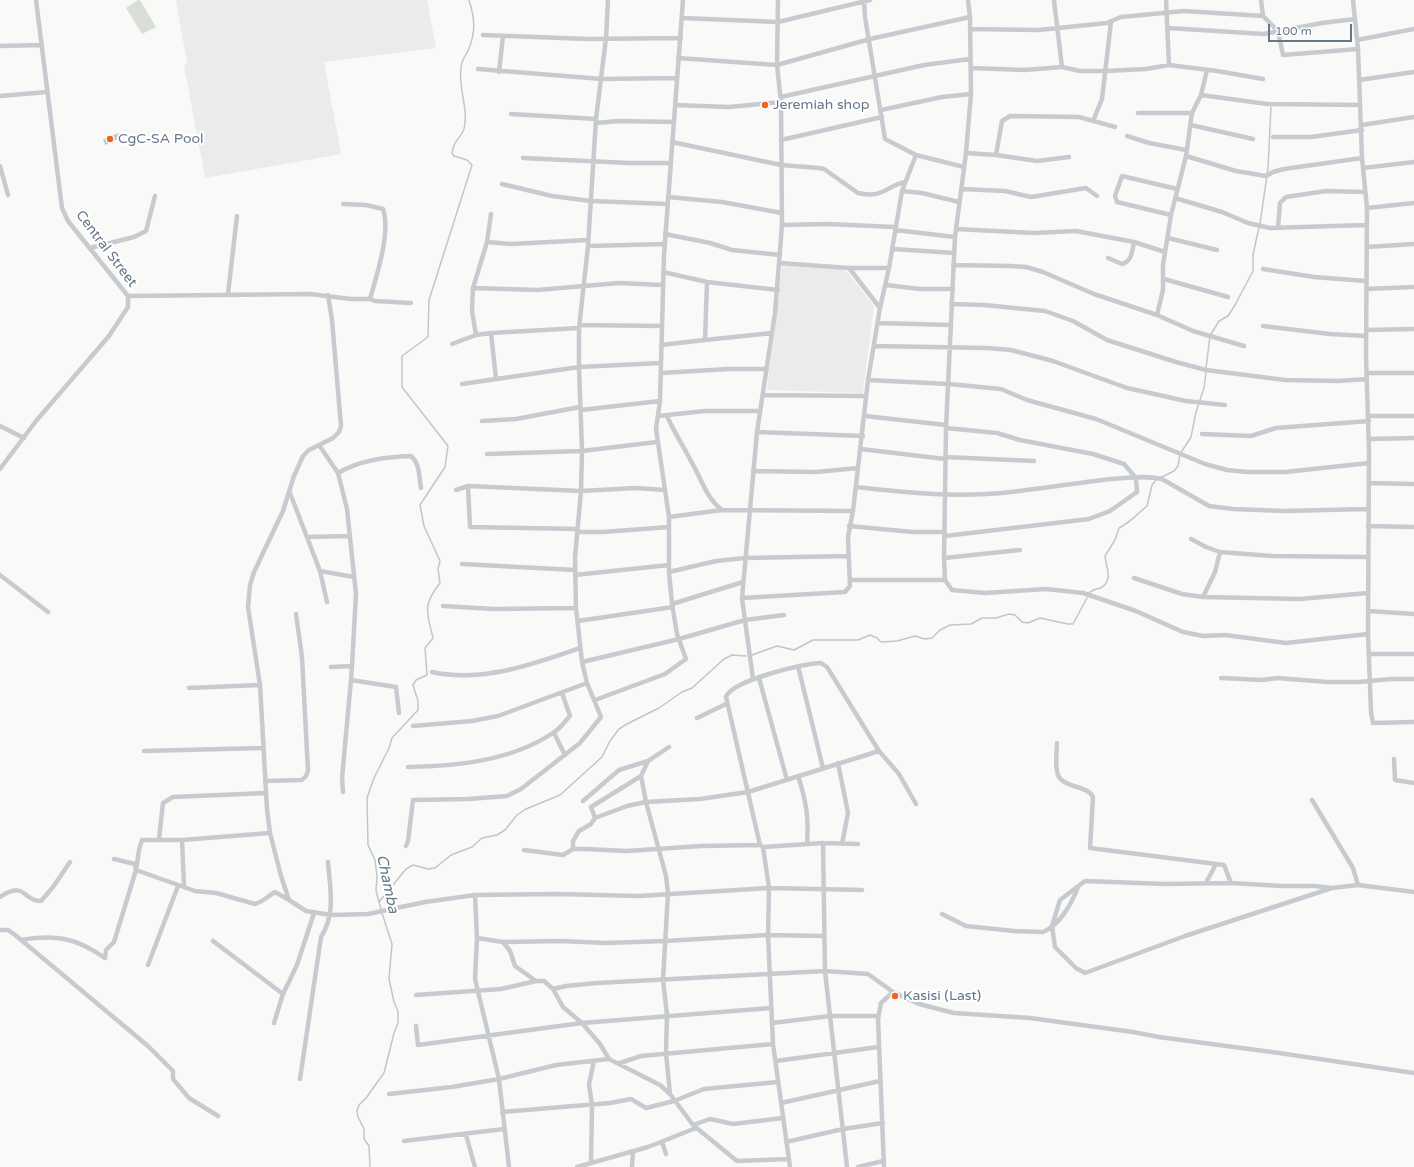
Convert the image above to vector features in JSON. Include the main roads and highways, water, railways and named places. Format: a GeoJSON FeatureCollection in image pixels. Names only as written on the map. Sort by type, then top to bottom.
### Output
{"type":"FeatureCollection","features":[{"type":"Feature","properties":{"kind":"waterway"},"geometry":{"type":"LineString","coordinates":[[381,909],[376,891],[377,876],[375,860],[368,845],[367,798],[374,778],[389,748],[392,738],[418,710],[418,701],[413,685],[416,680],[427,675],[425,648],[433,638],[429,622],[428,604],[430,598],[440,583],[438,569],[440,561],[424,526],[420,505],[445,467],[448,446],[402,387],[402,356],[428,337],[429,300],[472,165],[467,160],[454,156],[452,153],[454,145],[464,129],[465,122],[460,76],[463,59],[471,44],[474,26],[469,0]]}},
{"type":"Feature","properties":{"kind":"waterway"},"geometry":{"type":"LineString","coordinates":[[1260,224],[1268,168],[1271,107]]}},
{"type":"Feature","properties":{"kind":"waterway"},"geometry":{"type":"LineString","coordinates":[[1206,368],[1210,336],[1219,321],[1228,316],[1253,271],[1253,255],[1259,227]]}},
{"type":"Feature","properties":{"kind":"waterway"},"geometry":{"type":"LineString","coordinates":[[1162,477],[1174,471],[1178,466],[1180,454],[1191,437],[1196,412],[1204,388],[1206,372]]}},
{"type":"Feature","properties":{"kind":"waterway"},"geometry":{"type":"LineString","coordinates":[[1089,593],[1100,588],[1107,582],[1108,574],[1105,556],[1115,540],[1119,528],[1147,506],[1152,485],[1156,480]]}},
{"type":"Feature","properties":{"kind":"waterway"},"geometry":{"type":"LineString","coordinates":[[752,655],[777,646],[794,650],[813,640],[858,640],[870,635],[877,638],[881,642],[897,641],[915,636],[925,639],[932,638],[940,630],[950,625],[971,624],[982,618],[996,618],[1009,614],[1015,615],[1022,622],[1028,623],[1040,618],[1073,624],[1087,598]]}},
{"type":"Feature","properties":{"kind":"waterway"},"geometry":{"type":"LineString","coordinates":[[379,902],[406,869],[413,865],[428,869],[435,868],[451,855],[472,847],[482,838],[497,835],[505,830],[517,815],[526,809],[560,795],[602,757],[610,741],[619,729],[659,708],[682,692],[692,688],[724,659],[732,655],[746,656]]}},
{"type":"Feature","properties":{"kind":"waterway","name":"Chamba"},"geometry":{"type":"LineString","coordinates":[[370,1167],[369,1146],[364,1139],[364,1129],[358,1117],[357,1111],[359,1105],[366,1098],[384,1073],[398,1023],[398,1011],[394,1002],[389,979],[392,944],[382,913]]}},
{"type":"Feature","properties":{"kind":"place","name":"Jeremiah shop"},"geometry":{"type":"Point","coordinates":[765,105]}},
{"type":"Feature","properties":{"kind":"place","name":"CgC-SA Pool"},"geometry":{"type":"Point","coordinates":[110,139]}},
{"type":"Feature","properties":{"kind":"place","name":"Kasisi (Last)"},"geometry":{"type":"Point","coordinates":[895,996]}}]}
